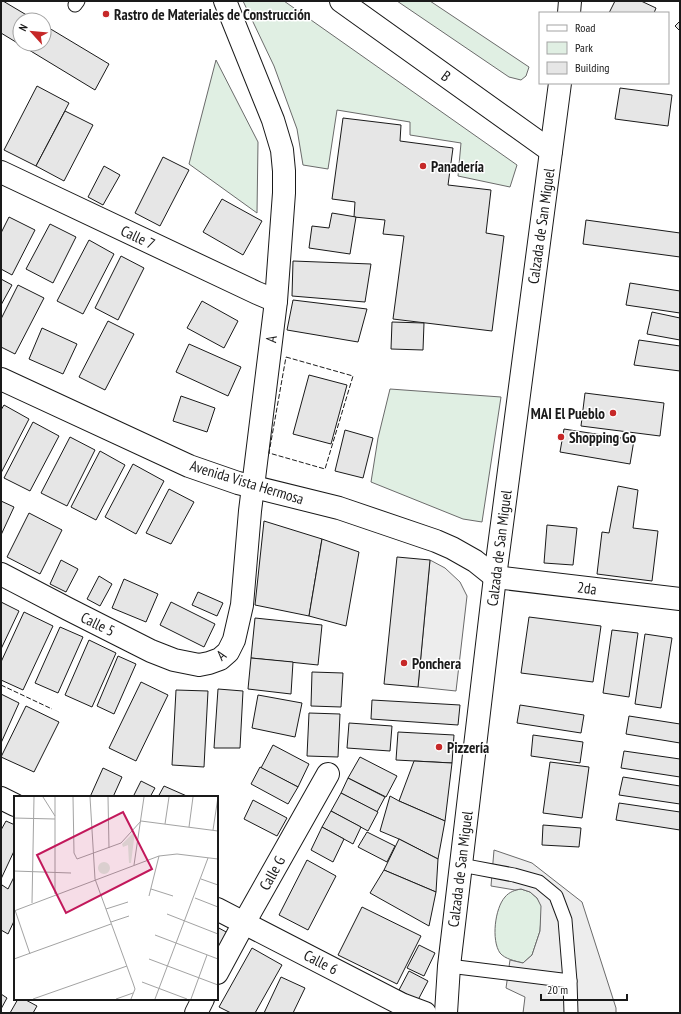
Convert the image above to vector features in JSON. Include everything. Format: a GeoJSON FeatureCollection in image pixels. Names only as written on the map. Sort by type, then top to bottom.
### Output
{"type":"FeatureCollection","features":[{"type":"Feature","properties":{"kind":"street","name":"A"},"geometry":{"type":"LineString","coordinates":[[199,665],[220,659],[228,652],[234,640],[242,605],[252,486],[276,301],[284,193],[282,150],[273,120],[225,1]]}},
{"type":"Feature","properties":{"kind":"street","name":"B"},"geometry":{"type":"LineString","coordinates":[[341,1],[551,151]]}},
{"type":"Feature","properties":{"kind":"street"},"geometry":{"type":"LineString","coordinates":[[568,12],[570,1]]}},
{"type":"Feature","properties":{"kind":"street","name":"Calzada de San Miguel"},"geometry":{"type":"LineString","coordinates":[[446,1013],[449,966],[495,577],[560,84]]}},
{"type":"Feature","properties":{"kind":"street","name":"Calle 7"},"geometry":{"type":"LineString","coordinates":[[1,172],[257,294],[276,301]]}},
{"type":"Feature","properties":{"kind":"street","name":"Avenida Vista Hermosa"},"geometry":{"type":"LineString","coordinates":[[1,379],[189,466],[238,483],[339,508],[452,548],[475,561],[495,577]]}},
{"type":"Feature","properties":{"kind":"street","name":"Calle 5"},"geometry":{"type":"LineString","coordinates":[[1,574],[151,651],[174,660],[199,665]]}},
{"type":"Feature","properties":{"kind":"street","name":"2da"},"geometry":{"type":"LineString","coordinates":[[495,577],[680,599]]}},
{"type":"Feature","properties":{"kind":"street","name":"Calle G"},"geometry":{"type":"LineString","coordinates":[[218,971],[328,774]]}},
{"type":"Feature","properties":{"kind":"street"},"geometry":{"type":"LineString","coordinates":[[1,798],[14,804]]}},
{"type":"Feature","properties":{"kind":"street","name":"Calle 6"},"geometry":{"type":"LineString","coordinates":[[218,910],[401,1004],[425,1013]]}},
{"type":"Feature","properties":{"kind":"street"},"geometry":{"type":"LineString","coordinates":[[196,1013],[202,1000]]}},
{"type":"Feature","properties":{"kind":"lane"},"geometry":{"type":"LineString","coordinates":[[461,865],[514,875],[540,882],[556,896],[565,920],[571,1013]]}},
{"type":"Feature","properties":{"kind":"lane"},"geometry":{"type":"LineString","coordinates":[[449,966],[570,981]]}},
{"type":"Feature","properties":{"kind":"green space"},"geometry":{"type":"Polygon","coordinates":[[[243,1],[284,1],[517,165],[510,187],[458,176],[461,143],[410,135],[410,122],[337,110],[328,169],[303,165],[297,129],[274,66],[243,1]]]}},
{"type":"Feature","properties":{"kind":"green space"},"geometry":{"type":"Polygon","coordinates":[[[397,1],[430,1],[529,67],[526,76],[521,80],[509,77],[397,1]]]}},
{"type":"Feature","properties":{"kind":"green space"},"geometry":{"type":"Polygon","coordinates":[[[216,60],[258,142],[257,213],[189,164],[216,60]]]}},
{"type":"Feature","properties":{"kind":"green space"},"geometry":{"type":"Polygon","coordinates":[[[390,389],[501,397],[482,522],[463,519],[371,482],[378,438],[390,389]]]}},
{"type":"Feature","properties":{"kind":"green space"},"geometry":{"type":"Polygon","coordinates":[[[521,889],[530,892],[537,898],[542,906],[540,931],[532,955],[523,963],[507,958],[500,953],[497,947],[495,932],[495,924],[499,909],[505,897],[514,891],[521,889]]]}},
{"type":"Feature","properties":{"kind":"shaded area"},"geometry":{"type":"Polygon","coordinates":[[[430,560],[445,568],[460,582],[467,596],[456,691],[418,687],[430,560]]]}},
{"type":"Feature","properties":{"kind":"shaded area"},"geometry":{"type":"Polygon","coordinates":[[[494,850],[532,863],[582,902],[616,1008],[616,1013],[523,1013],[525,997],[506,988],[510,960],[523,963],[532,955],[540,931],[541,906],[537,898],[530,892],[521,889],[515,890],[491,886],[494,850]]]}},
{"type":"Feature","properties":{"kind":"building"},"geometry":{"type":"Polygon","coordinates":[[[1,1],[3,1],[22,12],[12,12],[12,40],[1,33],[1,1]]]}},
{"type":"Feature","properties":{"kind":"building"},"geometry":{"type":"Polygon","coordinates":[[[615,1],[641,1],[656,8],[654,12],[610,12],[615,1]]]}},
{"type":"Feature","properties":{"kind":"building"},"geometry":{"type":"Polygon","coordinates":[[[680,21],[680,31],[675,26],[680,21]]]}},
{"type":"Feature","properties":{"kind":"building"},"geometry":{"type":"Polygon","coordinates":[[[52,30],[109,64],[95,90],[32,52],[52,52],[52,30]]]}},
{"type":"Feature","properties":{"kind":"building"},"geometry":{"type":"Polygon","coordinates":[[[37,86],[69,103],[36,166],[4,150],[37,86]]]}},
{"type":"Feature","properties":{"kind":"building"},"geometry":{"type":"Polygon","coordinates":[[[620,88],[672,95],[668,126],[615,119],[620,88]]]}},
{"type":"Feature","properties":{"kind":"building"},"geometry":{"type":"Polygon","coordinates":[[[65,111],[93,125],[64,181],[36,166],[65,111]]]}},
{"type":"Feature","properties":{"kind":"building"},"geometry":{"type":"Polygon","coordinates":[[[343,118],[401,125],[400,141],[453,148],[448,185],[491,190],[486,233],[504,236],[492,331],[393,319],[404,236],[383,234],[385,220],[354,217],[355,202],[332,199],[343,118]]]}},
{"type":"Feature","properties":{"kind":"building"},"geometry":{"type":"Polygon","coordinates":[[[163,157],[189,170],[160,226],[135,213],[163,157]]]}},
{"type":"Feature","properties":{"kind":"building"},"geometry":{"type":"Polygon","coordinates":[[[104,166],[120,175],[103,205],[88,197],[104,166]]]}},
{"type":"Feature","properties":{"kind":"building"},"geometry":{"type":"Polygon","coordinates":[[[222,199],[262,221],[243,255],[203,232],[222,199]]]}},
{"type":"Feature","properties":{"kind":"building"},"geometry":{"type":"Polygon","coordinates":[[[332,213],[356,217],[350,254],[309,248],[312,226],[329,228],[332,213]]]}},
{"type":"Feature","properties":{"kind":"building"},"geometry":{"type":"Polygon","coordinates":[[[9,217],[35,230],[12,275],[1,269],[1,233],[9,217]]]}},
{"type":"Feature","properties":{"kind":"building"},"geometry":{"type":"Polygon","coordinates":[[[586,220],[680,233],[680,257],[583,244],[586,220]]]}},
{"type":"Feature","properties":{"kind":"building"},"geometry":{"type":"Polygon","coordinates":[[[50,224],[76,237],[53,283],[26,269],[50,224]]]}},
{"type":"Feature","properties":{"kind":"building"},"geometry":{"type":"Polygon","coordinates":[[[89,240],[114,254],[83,314],[57,301],[89,240]]]}},
{"type":"Feature","properties":{"kind":"building"},"geometry":{"type":"Polygon","coordinates":[[[121,256],[144,268],[118,320],[95,308],[121,256]]]}},
{"type":"Feature","properties":{"kind":"building"},"geometry":{"type":"Polygon","coordinates":[[[293,261],[371,264],[365,302],[292,296],[293,261]]]}},
{"type":"Feature","properties":{"kind":"building"},"geometry":{"type":"Polygon","coordinates":[[[1,279],[12,285],[1,305],[1,279]]]}},
{"type":"Feature","properties":{"kind":"building"},"geometry":{"type":"Polygon","coordinates":[[[630,283],[680,291],[680,313],[626,305],[630,283]]]}},
{"type":"Feature","properties":{"kind":"building"},"geometry":{"type":"Polygon","coordinates":[[[18,285],[44,298],[15,354],[1,347],[1,319],[18,285]]]}},
{"type":"Feature","properties":{"kind":"building"},"geometry":{"type":"Polygon","coordinates":[[[293,300],[367,309],[358,342],[287,330],[293,300]]]}},
{"type":"Feature","properties":{"kind":"building"},"geometry":{"type":"Polygon","coordinates":[[[202,301],[238,321],[224,348],[187,328],[202,301]]]}},
{"type":"Feature","properties":{"kind":"building"},"geometry":{"type":"Polygon","coordinates":[[[652,312],[680,318],[680,340],[647,334],[652,312]]]}},
{"type":"Feature","properties":{"kind":"building"},"geometry":{"type":"Polygon","coordinates":[[[108,321],[134,334],[105,390],[79,377],[108,321]]]}},
{"type":"Feature","properties":{"kind":"building"},"geometry":{"type":"Polygon","coordinates":[[[392,322],[424,323],[423,350],[391,349],[392,322]]]}},
{"type":"Feature","properties":{"kind":"building"},"geometry":{"type":"Polygon","coordinates":[[[42,328],[77,344],[63,374],[29,359],[42,328]]]}},
{"type":"Feature","properties":{"kind":"building"},"geometry":{"type":"Polygon","coordinates":[[[639,340],[680,346],[680,371],[634,365],[639,340]]]}},
{"type":"Feature","properties":{"kind":"building"},"geometry":{"type":"Polygon","coordinates":[[[189,344],[241,367],[228,396],[176,372],[189,344]]]}},
{"type":"Feature","properties":{"kind":"building"},"geometry":{"type":"Polygon","coordinates":[[[309,375],[347,385],[331,444],[293,434],[309,375]]]}},
{"type":"Feature","properties":{"kind":"building"},"geometry":{"type":"Polygon","coordinates":[[[585,393],[664,403],[660,436],[581,426],[585,393]]]}},
{"type":"Feature","properties":{"kind":"building"},"geometry":{"type":"Polygon","coordinates":[[[181,396],[215,408],[207,432],[173,421],[181,396]]]}},
{"type":"Feature","properties":{"kind":"building"},"geometry":{"type":"Polygon","coordinates":[[[4,405],[29,419],[1,473],[1,410],[4,405]]]}},
{"type":"Feature","properties":{"kind":"building"},"geometry":{"type":"Polygon","coordinates":[[[33,422],[59,436],[30,491],[4,478],[33,422]]]}},
{"type":"Feature","properties":{"kind":"building"},"geometry":{"type":"Polygon","coordinates":[[[564,429],[634,440],[630,464],[560,452],[564,429]]]}},
{"type":"Feature","properties":{"kind":"building"},"geometry":{"type":"Polygon","coordinates":[[[345,430],[373,438],[363,478],[335,471],[345,430]]]}},
{"type":"Feature","properties":{"kind":"building"},"geometry":{"type":"Polygon","coordinates":[[[70,437],[95,450],[67,506],[41,493],[70,437]]]}},
{"type":"Feature","properties":{"kind":"building"},"geometry":{"type":"Polygon","coordinates":[[[100,451],[125,465],[96,520],[71,507],[100,451]]]}},
{"type":"Feature","properties":{"kind":"building"},"geometry":{"type":"Polygon","coordinates":[[[133,464],[164,481],[136,534],[105,517],[133,464]]]}},
{"type":"Feature","properties":{"kind":"building"},"geometry":{"type":"Polygon","coordinates":[[[618,486],[638,490],[633,528],[658,531],[652,581],[597,574],[602,532],[609,533],[618,486]]]}},
{"type":"Feature","properties":{"kind":"building"},"geometry":{"type":"Polygon","coordinates":[[[169,489],[194,502],[171,544],[146,533],[169,489]]]}},
{"type":"Feature","properties":{"kind":"building"},"geometry":{"type":"Polygon","coordinates":[[[1,501],[14,507],[1,535],[1,501]]]}},
{"type":"Feature","properties":{"kind":"building"},"geometry":{"type":"Polygon","coordinates":[[[29,513],[62,530],[40,574],[7,557],[29,513]]]}},
{"type":"Feature","properties":{"kind":"building"},"geometry":{"type":"Polygon","coordinates":[[[264,521],[322,539],[309,616],[255,605],[264,521]]]}},
{"type":"Feature","properties":{"kind":"building"},"geometry":{"type":"Polygon","coordinates":[[[547,525],[577,528],[573,565],[544,563],[547,525]]]}},
{"type":"Feature","properties":{"kind":"building"},"geometry":{"type":"Polygon","coordinates":[[[322,539],[359,552],[346,626],[309,616],[322,539]]]}},
{"type":"Feature","properties":{"kind":"building"},"geometry":{"type":"Polygon","coordinates":[[[397,557],[430,560],[418,687],[384,684],[397,557]]]}},
{"type":"Feature","properties":{"kind":"building"},"geometry":{"type":"Polygon","coordinates":[[[61,560],[78,569],[66,592],[50,584],[61,560]]]}},
{"type":"Feature","properties":{"kind":"building"},"geometry":{"type":"Polygon","coordinates":[[[99,576],[112,584],[100,606],[87,599],[99,576]]]}},
{"type":"Feature","properties":{"kind":"building"},"geometry":{"type":"Polygon","coordinates":[[[124,579],[158,594],[146,622],[112,608],[124,579]]]}},
{"type":"Feature","properties":{"kind":"building"},"geometry":{"type":"Polygon","coordinates":[[[198,592],[223,603],[217,616],[192,605],[198,592]]]}},
{"type":"Feature","properties":{"kind":"building"},"geometry":{"type":"Polygon","coordinates":[[[1,602],[19,611],[1,649],[1,602]]]}},
{"type":"Feature","properties":{"kind":"building"},"geometry":{"type":"Polygon","coordinates":[[[171,602],[215,624],[204,647],[160,625],[171,602]]]}},
{"type":"Feature","properties":{"kind":"building"},"geometry":{"type":"Polygon","coordinates":[[[24,612],[53,626],[23,690],[1,680],[1,662],[24,612]]]}},
{"type":"Feature","properties":{"kind":"building"},"geometry":{"type":"Polygon","coordinates":[[[529,617],[601,626],[593,682],[521,673],[529,617]]]}},
{"type":"Feature","properties":{"kind":"building"},"geometry":{"type":"Polygon","coordinates":[[[255,618],[322,625],[318,665],[251,658],[255,618]]]}},
{"type":"Feature","properties":{"kind":"building"},"geometry":{"type":"Polygon","coordinates":[[[60,627],[83,637],[58,693],[35,683],[60,627]]]}},
{"type":"Feature","properties":{"kind":"building"},"geometry":{"type":"Polygon","coordinates":[[[612,630],[638,633],[629,697],[603,693],[612,630]]]}},
{"type":"Feature","properties":{"kind":"building"},"geometry":{"type":"Polygon","coordinates":[[[645,634],[672,638],[661,708],[635,704],[645,634]]]}},
{"type":"Feature","properties":{"kind":"building"},"geometry":{"type":"Polygon","coordinates":[[[89,640],[116,653],[92,707],[65,695],[89,640]]]}},
{"type":"Feature","properties":{"kind":"building"},"geometry":{"type":"Polygon","coordinates":[[[118,656],[136,664],[114,714],[97,706],[118,656]]]}},
{"type":"Feature","properties":{"kind":"building"},"geometry":{"type":"Polygon","coordinates":[[[251,658],[293,662],[291,694],[248,689],[251,658]]]}},
{"type":"Feature","properties":{"kind":"building"},"geometry":{"type":"Polygon","coordinates":[[[312,672],[343,673],[341,707],[311,706],[312,672]]]}},
{"type":"Feature","properties":{"kind":"building"},"geometry":{"type":"Polygon","coordinates":[[[141,682],[168,695],[136,761],[109,748],[141,682]]]}},
{"type":"Feature","properties":{"kind":"building"},"geometry":{"type":"Polygon","coordinates":[[[218,689],[243,691],[240,748],[214,748],[218,689]]]}},
{"type":"Feature","properties":{"kind":"building"},"geometry":{"type":"Polygon","coordinates":[[[176,690],[208,691],[204,767],[172,765],[176,690]]]}},
{"type":"Feature","properties":{"kind":"building"},"geometry":{"type":"Polygon","coordinates":[[[1,694],[19,703],[1,743],[1,694]]]}},
{"type":"Feature","properties":{"kind":"building"},"geometry":{"type":"Polygon","coordinates":[[[258,695],[302,703],[295,737],[252,728],[258,695]]]}},
{"type":"Feature","properties":{"kind":"building"},"geometry":{"type":"Polygon","coordinates":[[[372,700],[460,705],[458,725],[371,719],[372,700]]]}},
{"type":"Feature","properties":{"kind":"building"},"geometry":{"type":"Polygon","coordinates":[[[520,705],[584,715],[581,733],[517,723],[520,705]]]}},
{"type":"Feature","properties":{"kind":"building"},"geometry":{"type":"Polygon","coordinates":[[[26,706],[59,722],[34,772],[1,757],[26,706]]]}},
{"type":"Feature","properties":{"kind":"building"},"geometry":{"type":"Polygon","coordinates":[[[309,713],[340,714],[338,757],[307,756],[309,713]]]}},
{"type":"Feature","properties":{"kind":"building"},"geometry":{"type":"Polygon","coordinates":[[[629,716],[680,724],[680,743],[626,734],[629,716]]]}},
{"type":"Feature","properties":{"kind":"building"},"geometry":{"type":"Polygon","coordinates":[[[349,723],[392,726],[390,751],[347,748],[349,723]]]}},
{"type":"Feature","properties":{"kind":"building"},"geometry":{"type":"Polygon","coordinates":[[[398,732],[454,735],[452,763],[396,760],[398,732]]]}},
{"type":"Feature","properties":{"kind":"building"},"geometry":{"type":"Polygon","coordinates":[[[533,735],[583,742],[580,763],[531,756],[533,735]]]}},
{"type":"Feature","properties":{"kind":"building"},"geometry":{"type":"Polygon","coordinates":[[[273,745],[309,764],[298,787],[261,768],[273,745]]]}},
{"type":"Feature","properties":{"kind":"building"},"geometry":{"type":"Polygon","coordinates":[[[624,751],[680,759],[680,777],[621,768],[624,751]]]}},
{"type":"Feature","properties":{"kind":"building"},"geometry":{"type":"Polygon","coordinates":[[[360,757],[397,776],[386,797],[348,778],[360,757]]]}},
{"type":"Feature","properties":{"kind":"building"},"geometry":{"type":"Polygon","coordinates":[[[414,761],[452,763],[445,821],[399,801],[414,761]]]}},
{"type":"Feature","properties":{"kind":"building"},"geometry":{"type":"Polygon","coordinates":[[[550,762],[589,767],[582,818],[543,813],[550,762]]]}},
{"type":"Feature","properties":{"kind":"building"},"geometry":{"type":"Polygon","coordinates":[[[260,767],[298,787],[288,804],[251,784],[260,767]]]}},
{"type":"Feature","properties":{"kind":"building"},"geometry":{"type":"Polygon","coordinates":[[[103,768],[122,777],[113,796],[90,796],[103,768]]]}},
{"type":"Feature","properties":{"kind":"building"},"geometry":{"type":"Polygon","coordinates":[[[623,777],[680,786],[680,804],[619,795],[623,777]]]}},
{"type":"Feature","properties":{"kind":"building"},"geometry":{"type":"Polygon","coordinates":[[[348,778],[385,797],[377,812],[341,793],[348,778]]]}},
{"type":"Feature","properties":{"kind":"building"},"geometry":{"type":"Polygon","coordinates":[[[141,781],[155,788],[151,796],[134,796],[141,781]]]}},
{"type":"Feature","properties":{"kind":"building"},"geometry":{"type":"Polygon","coordinates":[[[164,786],[187,796],[159,796],[164,786]]]}},
{"type":"Feature","properties":{"kind":"building"},"geometry":{"type":"Polygon","coordinates":[[[341,793],[378,812],[368,831],[331,811],[341,793]]]}},
{"type":"Feature","properties":{"kind":"building"},"geometry":{"type":"Polygon","coordinates":[[[390,796],[445,821],[438,859],[380,831],[390,796]]]}},
{"type":"Feature","properties":{"kind":"building"},"geometry":{"type":"Polygon","coordinates":[[[253,800],[287,818],[277,836],[244,819],[253,800]]]}},
{"type":"Feature","properties":{"kind":"building"},"geometry":{"type":"Polygon","coordinates":[[[619,803],[680,812],[680,830],[616,820],[619,803]]]}},
{"type":"Feature","properties":{"kind":"building"},"geometry":{"type":"Polygon","coordinates":[[[331,811],[361,827],[353,844],[322,827],[331,811]]]}},
{"type":"Feature","properties":{"kind":"building"},"geometry":{"type":"Polygon","coordinates":[[[6,821],[14,825],[14,851],[1,879],[1,830],[6,821]]]}},
{"type":"Feature","properties":{"kind":"building"},"geometry":{"type":"Polygon","coordinates":[[[543,825],[581,828],[579,847],[542,845],[543,825]]]}},
{"type":"Feature","properties":{"kind":"building"},"geometry":{"type":"Polygon","coordinates":[[[322,827],[344,839],[333,862],[311,850],[322,827]]]}},
{"type":"Feature","properties":{"kind":"building"},"geometry":{"type":"Polygon","coordinates":[[[367,832],[395,846],[387,862],[358,847],[367,832]]]}},
{"type":"Feature","properties":{"kind":"building"},"geometry":{"type":"Polygon","coordinates":[[[399,839],[438,859],[436,892],[384,870],[399,839]]]}},
{"type":"Feature","properties":{"kind":"building"},"geometry":{"type":"Polygon","coordinates":[[[307,860],[336,876],[308,930],[279,915],[307,860]]]}},
{"type":"Feature","properties":{"kind":"building"},"geometry":{"type":"Polygon","coordinates":[[[384,870],[436,892],[429,926],[370,893],[384,870]]]}},
{"type":"Feature","properties":{"kind":"building"},"geometry":{"type":"Polygon","coordinates":[[[14,877],[14,921],[8,934],[1,930],[1,887],[2,885],[8,889],[14,877]]]}},
{"type":"Feature","properties":{"kind":"building"},"geometry":{"type":"Polygon","coordinates":[[[362,907],[421,936],[397,984],[338,955],[362,907]]]}},
{"type":"Feature","properties":{"kind":"building"},"geometry":{"type":"Polygon","coordinates":[[[218,928],[228,933],[218,951],[218,928]]]}},
{"type":"Feature","properties":{"kind":"building"},"geometry":{"type":"Polygon","coordinates":[[[419,945],[435,953],[424,976],[407,968],[419,945]]]}},
{"type":"Feature","properties":{"kind":"building"},"geometry":{"type":"Polygon","coordinates":[[[252,948],[282,965],[255,1013],[231,1013],[219,1007],[252,948]]]}},
{"type":"Feature","properties":{"kind":"building"},"geometry":{"type":"Polygon","coordinates":[[[409,971],[428,981],[418,1000],[399,990],[409,971]]]}},
{"type":"Feature","properties":{"kind":"building"},"geometry":{"type":"Polygon","coordinates":[[[281,977],[305,988],[293,1013],[264,1013],[281,977]]]}},
{"type":"Feature","properties":{"kind":"building"},"geometry":{"type":"Polygon","coordinates":[[[1,994],[7,998],[1,1009],[1,994]]]}},
{"type":"Feature","properties":{"kind":"building"},"geometry":{"type":"Polygon","coordinates":[[[17,1000],[26,1000],[37,1006],[33,1013],[10,1013],[17,1000]]]}},
{"type":"Feature","properties":{"kind":"fence"},"geometry":{"type":"LineString","coordinates":[[286,357],[353,376],[325,469],[269,453],[286,357]]}},
{"type":"Feature","properties":{"kind":"fence"},"geometry":{"type":"LineString","coordinates":[[1,685],[52,709]]}},
{"type":"Feature","properties":{"kind":"place","name":"Rastro de Materiales de Construcción"},"geometry":{"type":"Point","coordinates":[106,14]}},
{"type":"Feature","properties":{"kind":"place","name":"Panadería"},"geometry":{"type":"Point","coordinates":[423,166]}},
{"type":"Feature","properties":{"kind":"place","name":"MAI El Pueblo"},"geometry":{"type":"Point","coordinates":[613,413]}},
{"type":"Feature","properties":{"kind":"place","name":"Shopping Go"},"geometry":{"type":"Point","coordinates":[561,437]}},
{"type":"Feature","properties":{"kind":"place","name":"Ponchera"},"geometry":{"type":"Point","coordinates":[404,663]}},
{"type":"Feature","properties":{"kind":"place","name":"Pizzería"},"geometry":{"type":"Point","coordinates":[439,747]}}]}
